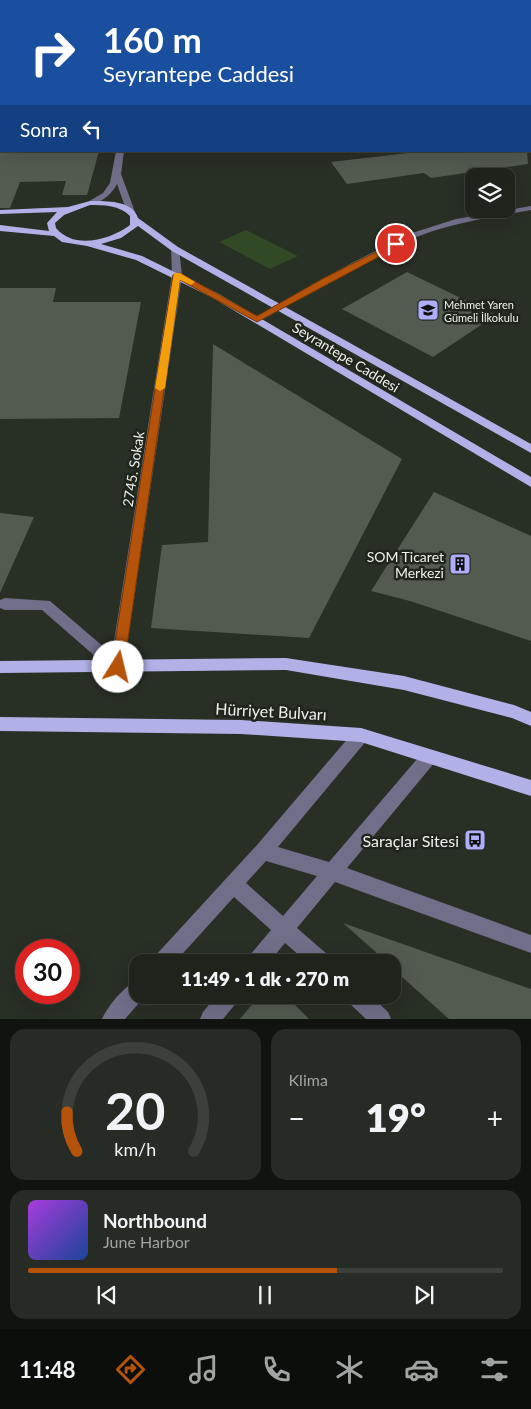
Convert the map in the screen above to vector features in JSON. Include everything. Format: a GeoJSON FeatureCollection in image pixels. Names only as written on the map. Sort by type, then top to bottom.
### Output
{"type":"FeatureCollection","features":[{"type":"Feature","properties":{"kind":"main road"},"geometry":{"type":"LineString","coordinates":[[0,212],[67,209],[90,203]]}},
{"type":"Feature","properties":{"kind":"main road","name":"Seyrantepe Caddesi"},"geometry":{"type":"LineString","coordinates":[[90,203],[110,204],[133,216],[175,249],[531,449]]}},
{"type":"Feature","properties":{"kind":"main road"},"geometry":{"type":"LineString","coordinates":[[56,234],[52,228],[52,221],[67,209]]}},
{"type":"Feature","properties":{"kind":"main road"},"geometry":{"type":"LineString","coordinates":[[87,243],[121,236],[134,226],[133,216]]}},
{"type":"Feature","properties":{"kind":"main road","name":"Seyrantepe Caddesi"},"geometry":{"type":"LineString","coordinates":[[0,228],[56,234],[69,240],[126,253],[177,275],[257,319],[531,483]]}},
{"type":"Feature","properties":{"kind":"main road"},"geometry":{"type":"LineString","coordinates":[[0,667],[286,664],[404,683],[514,712],[531,719]]}},
{"type":"Feature","properties":{"kind":"main road","name":"Hürriyet Bulvarı"},"geometry":{"type":"LineString","coordinates":[[0,724],[241,727],[361,735],[531,788]]}},
{"type":"Feature","properties":{"kind":"street"},"geometry":{"type":"LineString","coordinates":[[90,203],[110,192],[118,176],[120,152]]}},
{"type":"Feature","properties":{"kind":"street"},"geometry":{"type":"LineString","coordinates":[[118,176],[133,216]]}},
{"type":"Feature","properties":{"kind":"street"},"geometry":{"type":"LineString","coordinates":[[257,319],[414,236],[479,217],[531,208]]}},
{"type":"Feature","properties":{"kind":"street","name":"2745. Sokak"},"geometry":{"type":"LineString","coordinates":[[118,667],[177,275],[175,249]]}},
{"type":"Feature","properties":{"kind":"street"},"geometry":{"type":"LineString","coordinates":[[5,604],[45,606],[118,667]]}},
{"type":"Feature","properties":{"kind":"street"},"geometry":{"type":"LineString","coordinates":[[170,954],[263,851],[361,735]]}},
{"type":"Feature","properties":{"kind":"street"},"geometry":{"type":"LineString","coordinates":[[264,954],[428,757]]}},
{"type":"Feature","properties":{"kind":"street"},"geometry":{"type":"LineString","coordinates":[[263,851],[332,872],[531,944]]}},
{"type":"Feature","properties":{"kind":"street"},"geometry":{"type":"LineString","coordinates":[[233,884],[313,954]]}},
{"type":"Feature","properties":{"kind":"street"},"geometry":{"type":"LineString","coordinates":[[112,1019],[129,1000]]}},
{"type":"Feature","properties":{"kind":"street"},"geometry":{"type":"LineString","coordinates":[[210,1019],[222,1004]]}},
{"type":"Feature","properties":{"kind":"street"},"geometry":{"type":"LineString","coordinates":[[365,1004],[381,1019]]}},
{"type":"Feature","properties":{"kind":"green space"},"geometry":{"type":"Polygon","coordinates":[[[246,230],[298,256],[270,269],[219,242],[246,230]]]}},
{"type":"Feature","properties":{"kind":"building"},"geometry":{"type":"Polygon","coordinates":[[[0,152],[99,152],[87,195],[62,195],[66,181],[20,182],[10,208],[0,208],[0,152]]]}},
{"type":"Feature","properties":{"kind":"building"},"geometry":{"type":"Polygon","coordinates":[[[416,152],[527,152],[528,164],[500,168],[465,168],[465,173],[431,178],[424,173],[347,184],[331,162],[416,152]]]}},
{"type":"Feature","properties":{"kind":"building"},"geometry":{"type":"Polygon","coordinates":[[[407,272],[496,315],[433,357],[342,309],[407,272]]]}},
{"type":"Feature","properties":{"kind":"building"},"geometry":{"type":"Polygon","coordinates":[[[0,288],[56,288],[53,302],[141,302],[119,418],[0,419],[0,288]]]}},
{"type":"Feature","properties":{"kind":"building"},"geometry":{"type":"Polygon","coordinates":[[[213,344],[402,459],[309,638],[151,628],[162,545],[208,542],[213,344]]]}},
{"type":"Feature","properties":{"kind":"building","name":"SOM Ticaret Merkezi"},"geometry":{"type":"Polygon","coordinates":[[[434,492],[531,536],[531,641],[410,601],[371,591],[434,492]]]}},
{"type":"Feature","properties":{"kind":"building"},"geometry":{"type":"Polygon","coordinates":[[[0,513],[34,517],[0,593],[0,513]]]}},
{"type":"Feature","properties":{"kind":"building"},"geometry":{"type":"Polygon","coordinates":[[[343,923],[531,989],[531,1019],[449,1019],[401,976],[401,954],[378,954],[343,923]]]}},
{"type":"Feature","properties":{"kind":"building"},"geometry":{"type":"Polygon","coordinates":[[[252,1004],[294,1004],[309,1019],[240,1019],[252,1004]]]}},
{"type":"Feature","properties":{"kind":"slow traffic"},"geometry":{"type":"LineString","coordinates":[[160,388],[177,275],[191,282]]}},
{"type":"Feature","properties":{"kind":"place","name":"Mehmet Yaren Gümeli İlkokulu"},"geometry":{"type":"Point","coordinates":[428,310]}},
{"type":"Feature","properties":{"kind":"place","name":"SOM Ticaret Merkezi"},"geometry":{"type":"Point","coordinates":[460,564]}},
{"type":"Feature","properties":{"kind":"place","name":"Saraçlar Sitesi"},"geometry":{"type":"Point","coordinates":[475,840]}},
{"type":"Feature","properties":{"kind":"route"},"geometry":{"type":"LineString","coordinates":[[118,667],[177,275],[257,319],[396,244]]}}]}
